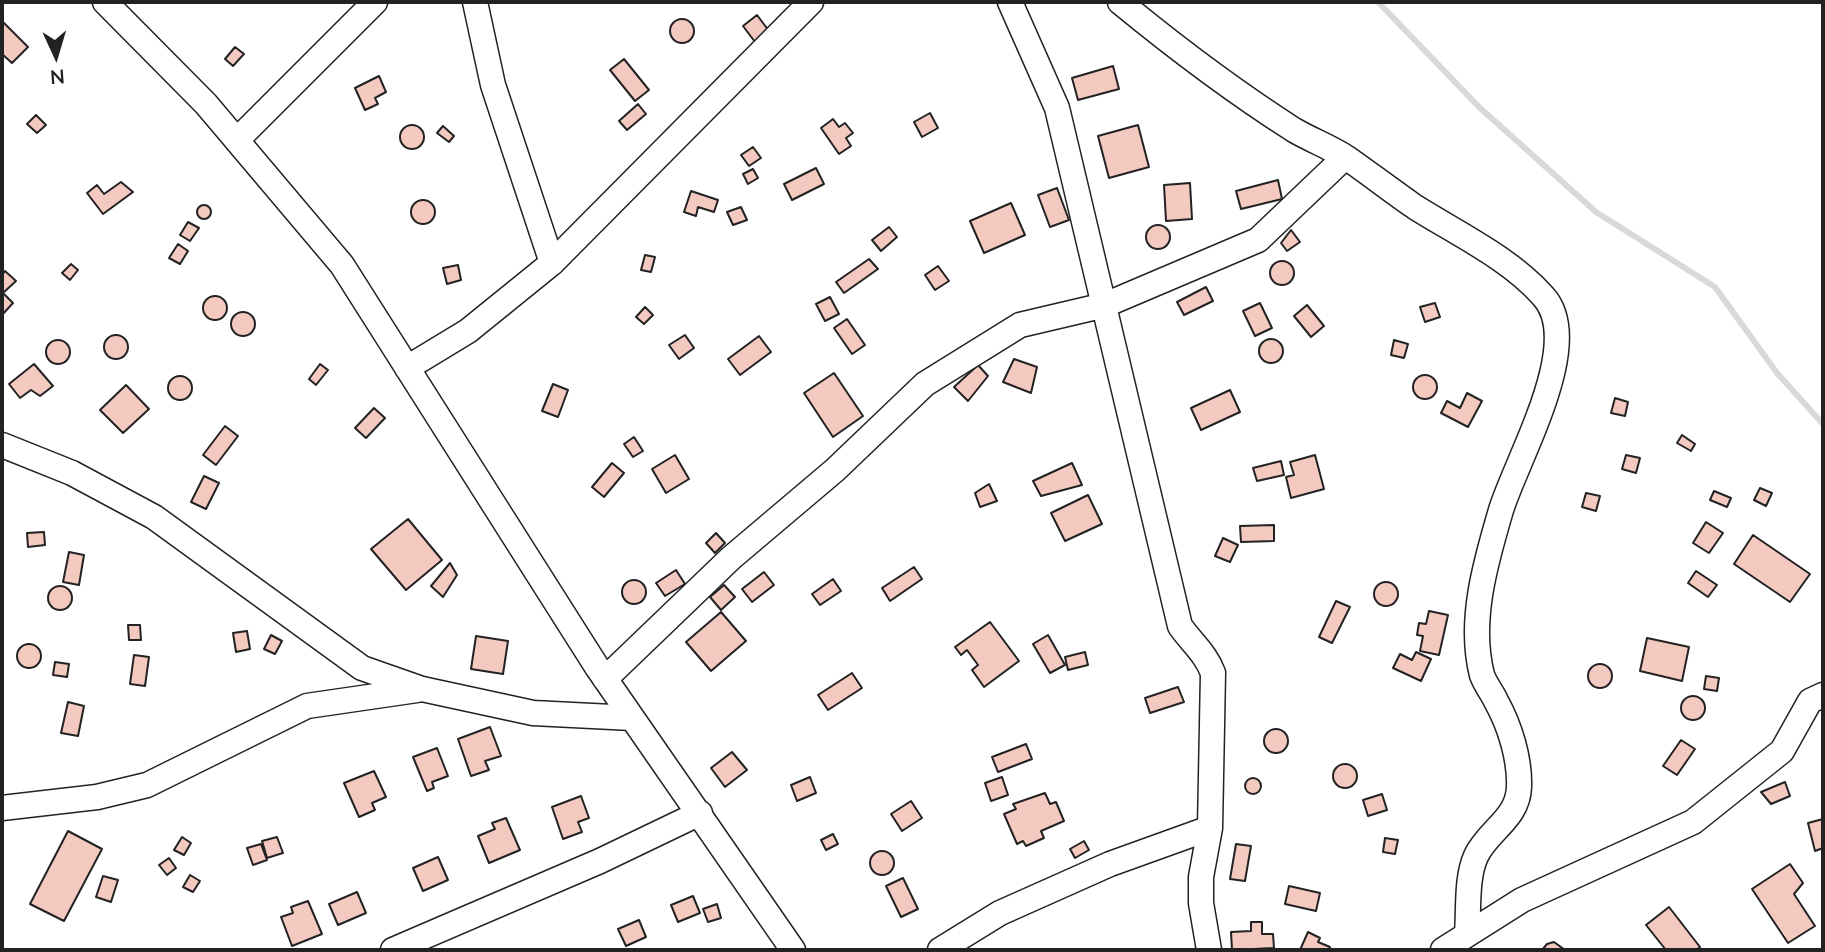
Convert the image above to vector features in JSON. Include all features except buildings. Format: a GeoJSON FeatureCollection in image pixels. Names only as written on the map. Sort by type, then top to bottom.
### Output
{"type":"FeatureCollection","features":[{"type":"Feature","properties":{"kind":"street"},"geometry":{"type":"LineString","coordinates":[[105,2],[237,140],[342,265],[605,679],[793,950]]}},
{"type":"Feature","properties":{"kind":"street"},"geometry":{"type":"LineString","coordinates":[[237,140],[375,2]]}},
{"type":"Feature","properties":{"kind":"street"},"geometry":{"type":"LineString","coordinates":[[475,2],[493,85],[552,263]]}},
{"type":"Feature","properties":{"kind":"street"},"geometry":{"type":"LineString","coordinates":[[407,368],[468,331],[552,263],[811,2]]}},
{"type":"Feature","properties":{"kind":"street"},"geometry":{"type":"LineString","coordinates":[[1010,2],[1057,108],[1180,626],[1193,644],[1207,656],[1213,673],[1210,828],[1201,877],[1201,903],[1209,950]]}},
{"type":"Feature","properties":{"kind":"street"},"geometry":{"type":"LineString","coordinates":[[1120,2],[1185,56],[1297,131],[1345,157],[1414,206],[1497,257],[1545,297],[1559,327],[1551,373],[1538,419],[1502,508],[1478,599],[1478,651],[1483,677],[1511,735],[1519,785],[1518,801],[1507,820],[1476,855],[1471,870],[1467,933]]}},
{"type":"Feature","properties":{"kind":"street"},"geometry":{"type":"LineString","coordinates":[[605,679],[731,558],[835,470],[925,384],[1020,325],[1105,305],[1258,240],[1345,157]]}},
{"type":"Feature","properties":{"kind":"street"},"geometry":{"type":"LineString","coordinates":[[2,445],[72,473],[155,517],[302,621],[362,668],[422,689],[534,713],[632,718]]}},
{"type":"Feature","properties":{"kind":"street"},"geometry":{"type":"LineString","coordinates":[[2,808],[97,797],[147,785],[307,706],[422,689]]}},
{"type":"Feature","properties":{"kind":"street"},"geometry":{"type":"LineString","coordinates":[[1443,950],[1522,900],[1692,822],[1782,751],[1811,701],[1823,695]]}},
{"type":"Feature","properties":{"kind":"street"},"geometry":{"type":"LineString","coordinates":[[393,950],[600,861],[700,813]]}},
{"type":"Feature","properties":{"kind":"street"},"geometry":{"type":"LineString","coordinates":[[940,950],[1000,913],[1110,864],[1210,828]]}},
{"type":"Feature","properties":{"kind":"waterway"},"geometry":{"type":"LineString","coordinates":[[1378,2],[1479,107],[1596,212],[1715,287],[1777,373],[1823,424]]}}]}
